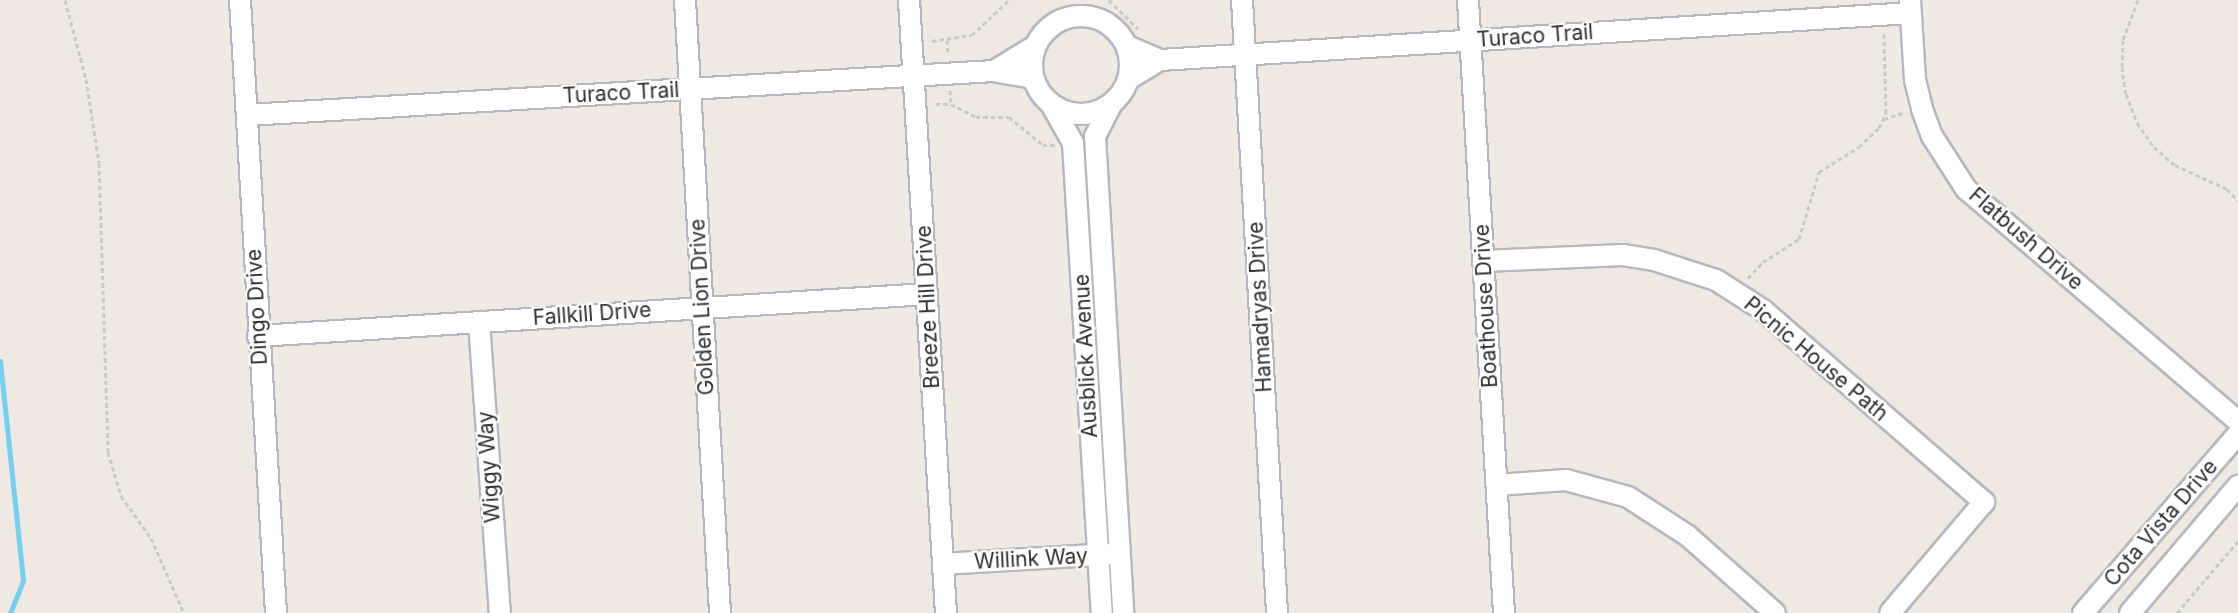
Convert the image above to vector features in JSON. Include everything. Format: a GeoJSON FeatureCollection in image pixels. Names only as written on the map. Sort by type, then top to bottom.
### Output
{"type":"FeatureCollection","features":[{"type":"Feature","properties":{"kind":"street","name":"Dingo Drive"},"geometry":{"type":"LineString","coordinates":[[240,0],[276,613]]}},
{"type":"Feature","properties":{"kind":"street","name":"Golden Lion Drive"},"geometry":{"type":"LineString","coordinates":[[685,0],[720,613]]}},
{"type":"Feature","properties":{"kind":"street","name":"Breeze Hill Drive"},"geometry":{"type":"LineString","coordinates":[[909,0],[946,613]]}},
{"type":"Feature","properties":{"kind":"street"},"geometry":{"type":"LineString","coordinates":[[1063,0],[1057,21],[1035,46],[1033,78],[1051,104],[1081,115],[1111,105],[1128,79],[1126,46],[1105,22],[1092,0]]}},
{"type":"Feature","properties":{"kind":"street","name":"Hamadryas Drive"},"geometry":{"type":"LineString","coordinates":[[1242,0],[1277,613]]}},
{"type":"Feature","properties":{"kind":"street","name":"Boathouse Drive"},"geometry":{"type":"LineString","coordinates":[[1468,0],[1504,613]]}},
{"type":"Feature","properties":{"kind":"street","name":"Turaco Trail"},"geometry":{"type":"LineString","coordinates":[[1126,46],[1160,60],[1470,40],[1910,6]]}},
{"type":"Feature","properties":{"kind":"street","name":"Flatbush Drive"},"geometry":{"type":"LineString","coordinates":[[1910,6],[1915,80],[1922,108],[1932,136],[1966,189],[2238,421]]}},
{"type":"Feature","properties":{"kind":"street"},"geometry":{"type":"LineString","coordinates":[[1057,21],[1089,16],[1105,22]]}},
{"type":"Feature","properties":{"kind":"street","name":"Turaco Trail"},"geometry":{"type":"LineString","coordinates":[[994,71],[1035,46]]}},
{"type":"Feature","properties":{"kind":"street","name":"Turaco Trail"},"geometry":{"type":"LineString","coordinates":[[1128,79],[1160,60]]}},
{"type":"Feature","properties":{"kind":"street","name":"Turaco Trail"},"geometry":{"type":"LineString","coordinates":[[247,115],[994,71],[1033,78]]}},
{"type":"Feature","properties":{"kind":"street","name":"Ausblick Avenue"},"geometry":{"type":"LineString","coordinates":[[1051,104],[1073,143],[1102,613]]}},
{"type":"Feature","properties":{"kind":"street","name":"Ausblick Avenue"},"geometry":{"type":"LineString","coordinates":[[1111,105],[1095,136],[1123,613]]}},
{"type":"Feature","properties":{"kind":"street","name":"Picnic House Path"},"geometry":{"type":"LineString","coordinates":[[1483,261],[1623,255],[1654,260],[1716,280],[1763,310],[1984,502],[1890,613]]}},
{"type":"Feature","properties":{"kind":"street","name":"Fallkill Drive"},"geometry":{"type":"LineString","coordinates":[[258,336],[702,306],[927,294]]}},
{"type":"Feature","properties":{"kind":"street","name":"Wiggy Way"},"geometry":{"type":"LineString","coordinates":[[479,322],[500,613]]}},
{"type":"Feature","properties":{"kind":"street","name":"Cota Vista Drive"},"geometry":{"type":"LineString","coordinates":[[2083,613],[2238,434]]}},
{"type":"Feature","properties":{"kind":"street"},"geometry":{"type":"LineString","coordinates":[[1497,485],[1566,480],[1628,497],[1688,536],[1775,613]]}},
{"type":"Feature","properties":{"kind":"street","name":"Cota Vista Drive"},"geometry":{"type":"LineString","coordinates":[[2130,613],[2238,486]]}},
{"type":"Feature","properties":{"kind":"street","name":"Willink Way"},"geometry":{"type":"LineString","coordinates":[[943,564],[1119,554]]}},
{"type":"Feature","properties":{"kind":"path"},"geometry":{"type":"LineString","coordinates":[[65,0],[86,79],[99,163],[108,452],[122,495],[151,538],[184,613]]}},
{"type":"Feature","properties":{"kind":"path"},"geometry":{"type":"LineString","coordinates":[[932,41],[972,35],[1009,0]]}},
{"type":"Feature","properties":{"kind":"path"},"geometry":{"type":"LineString","coordinates":[[1109,0],[1123,18],[1146,33]]}},
{"type":"Feature","properties":{"kind":"path"},"geometry":{"type":"LineString","coordinates":[[2138,0],[2123,40],[2122,67],[2126,94],[2137,123],[2154,147],[2175,165],[2227,189],[2238,201]]}},
{"type":"Feature","properties":{"kind":"path"},"geometry":{"type":"LineString","coordinates":[[1748,278],[1763,262],[1799,239],[1806,226],[1811,189],[1819,172],[1870,139],[1884,118],[1884,34]]}},
{"type":"Feature","properties":{"kind":"path"},"geometry":{"type":"LineString","coordinates":[[947,40],[948,55]]}},
{"type":"Feature","properties":{"kind":"path"},"geometry":{"type":"LineString","coordinates":[[949,88],[951,104]]}},
{"type":"Feature","properties":{"kind":"path"},"geometry":{"type":"LineString","coordinates":[[936,104],[951,104],[976,117],[1009,117],[1043,145],[1058,145]]}},
{"type":"Feature","properties":{"kind":"path"},"geometry":{"type":"LineString","coordinates":[[1884,118],[1907,111]]}},
{"type":"Feature","properties":{"kind":"path"},"geometry":{"type":"LineString","coordinates":[[2177,613],[2238,542]]}},
{"type":"Feature","properties":{"kind":"waterway"},"geometry":{"type":"LineString","coordinates":[[0,361],[23,581],[10,613]]}}]}
